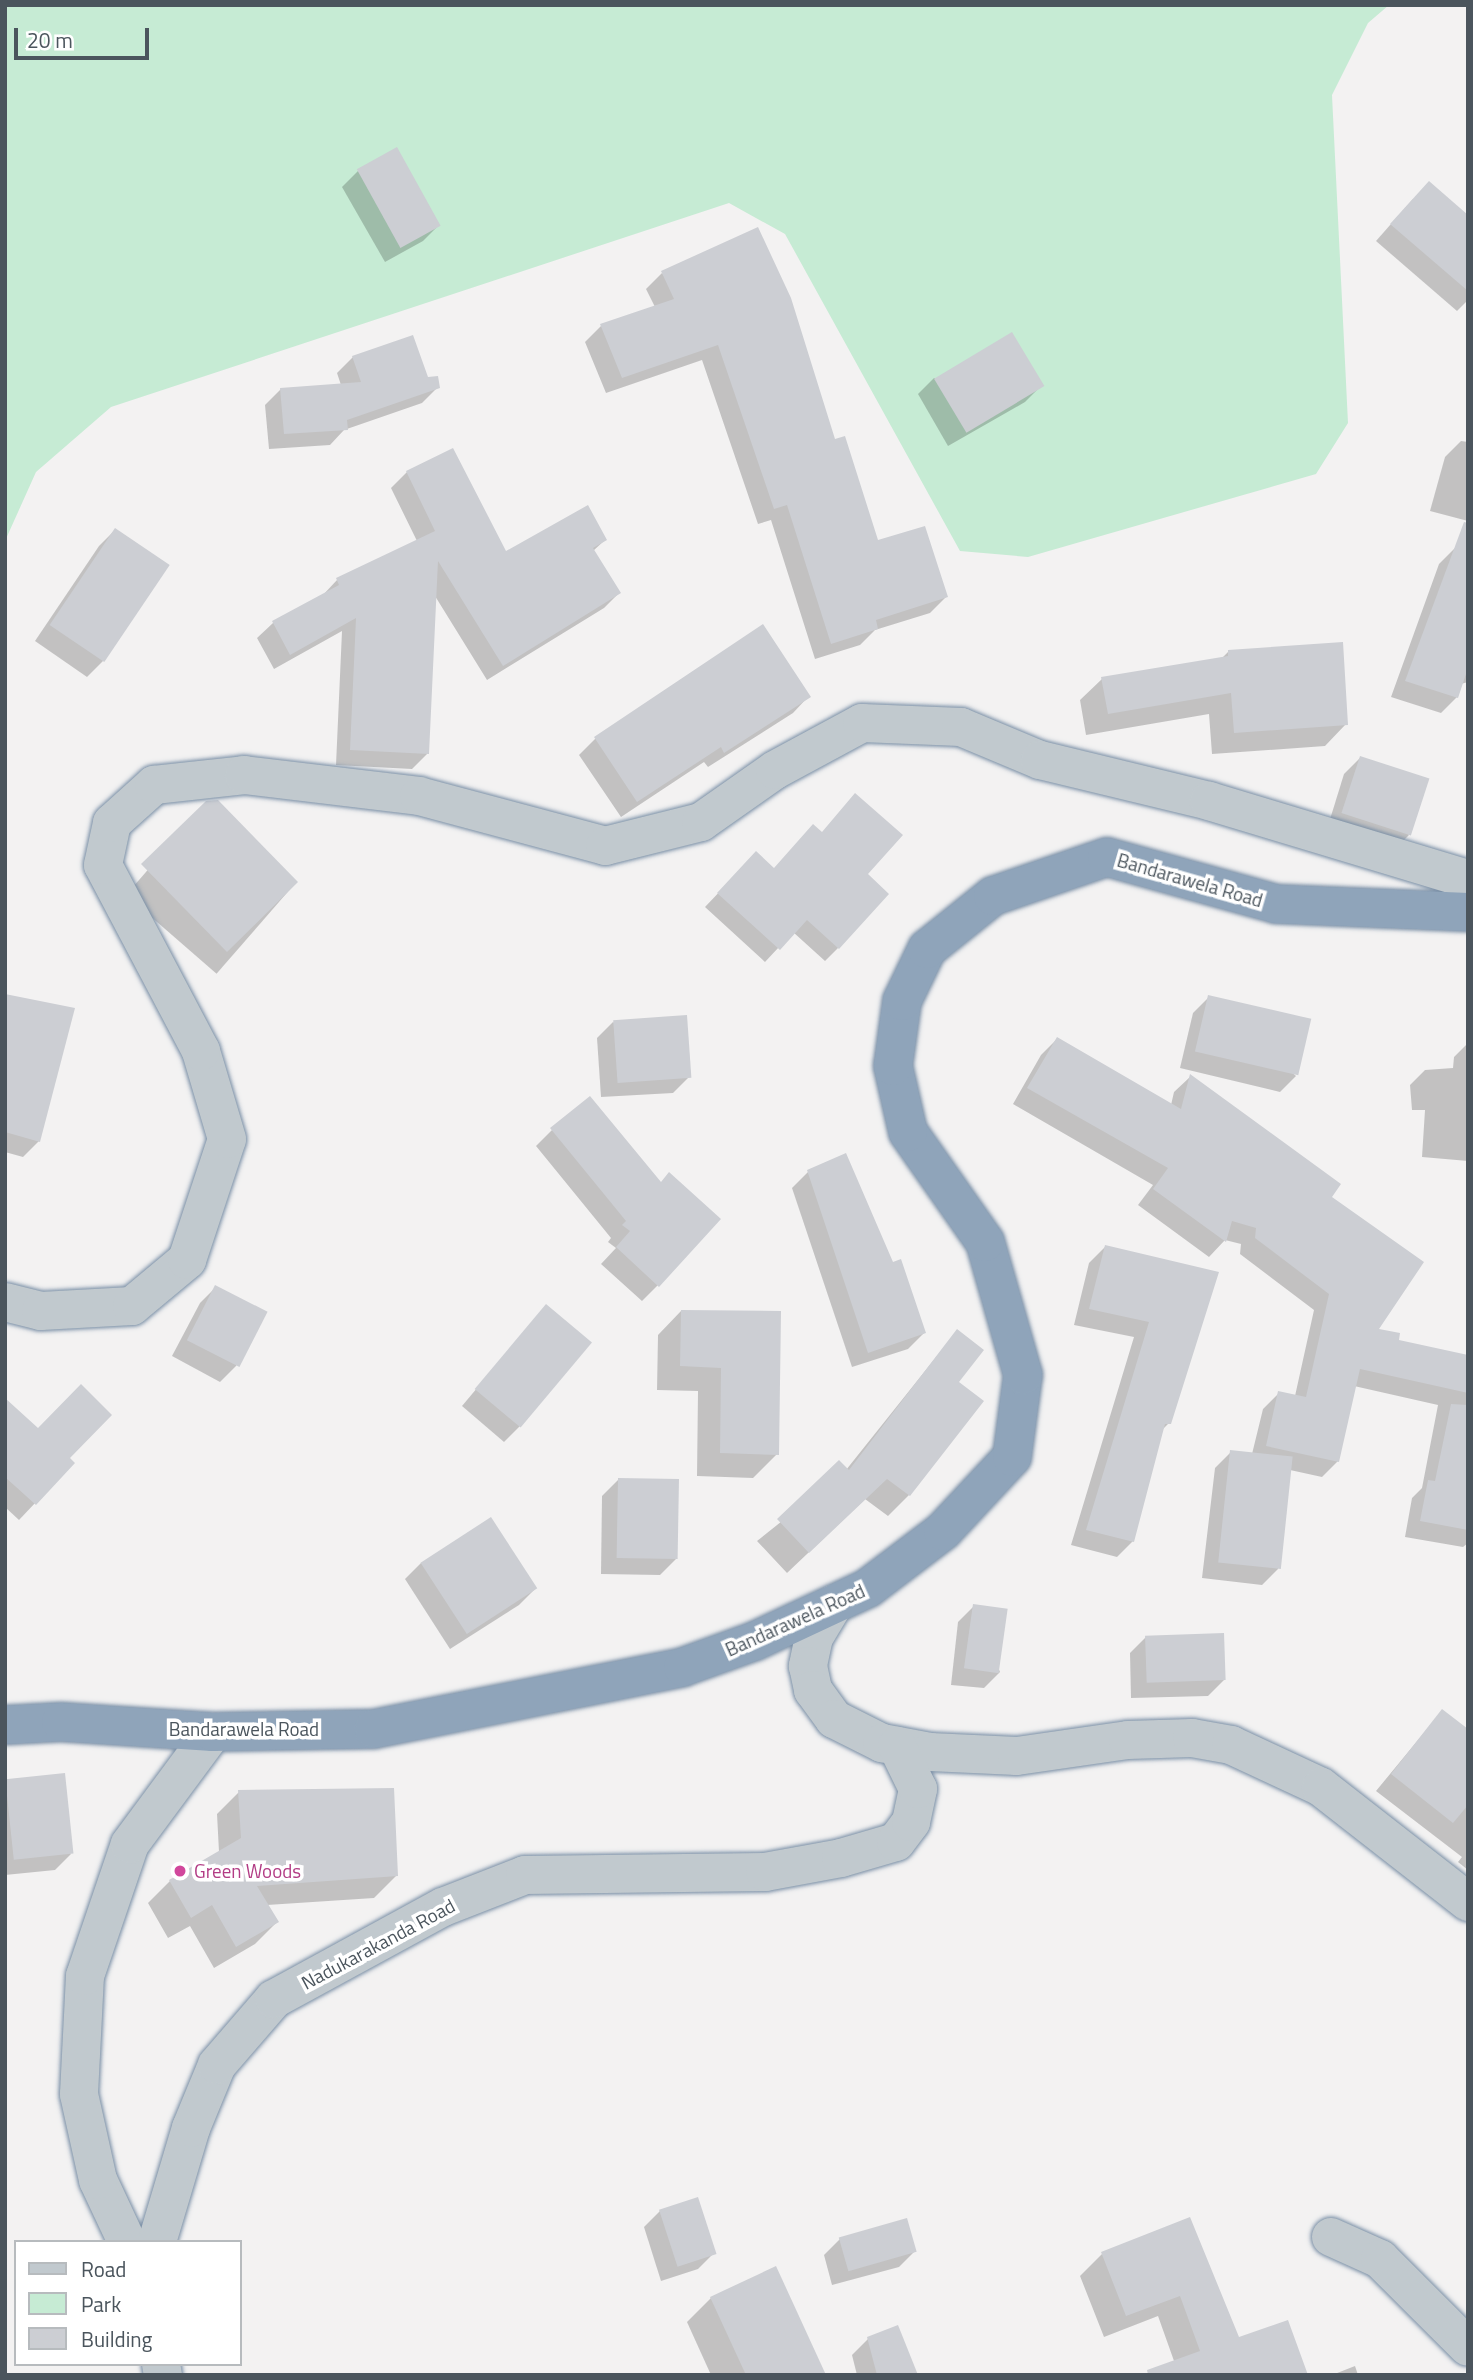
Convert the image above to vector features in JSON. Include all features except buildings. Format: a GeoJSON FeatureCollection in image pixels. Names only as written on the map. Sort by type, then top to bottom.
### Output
{"type":"FeatureCollection","features":[{"type":"Feature","properties":{"kind":"highway","name":"Bandarawela Road"},"geometry":{"type":"LineString","coordinates":[[5,1725],[61,1722],[213,1732],[374,1728],[683,1667],[755,1641],[868,1588],[943,1531],[1012,1457],[1023,1375],[985,1242],[908,1132],[893,1066],[902,1001],[927,949],[993,896],[1107,857],[1276,904],[1468,912]]}},
{"type":"Feature","properties":{"kind":"lane"},"geometry":{"type":"LineString","coordinates":[[5,1302],[41,1311],[132,1306],[187,1260],[227,1139],[201,1051],[103,865],[112,823],[154,785],[244,775],[419,796],[605,846],[701,822],[775,770],[862,723],[961,727],[1040,760],[1209,801],[1468,879]]}},
{"type":"Feature","properties":{"kind":"lane"},"geometry":{"type":"LineString","coordinates":[[834,1604],[814,1637],[808,1666],[813,1690],[834,1719],[897,1746],[1017,1756],[1128,1740],[1192,1738],[1231,1745],[1321,1787],[1468,1902]]}},
{"type":"Feature","properties":{"kind":"lane"},"geometry":{"type":"LineString","coordinates":[[126,2240],[98,2180],[79,2094],[85,1976],[130,1844],[213,1732]]}},
{"type":"Feature","properties":{"kind":"lane","name":"Nadukarakanda Road"},"geometry":{"type":"LineString","coordinates":[[158,2240],[191,2128],[217,2065],[274,1999],[443,1907],[525,1875],[765,1872],[841,1858],[896,1842],[911,1822],[918,1788],[897,1746]]}},
{"type":"Feature","properties":{"kind":"lane"},"geometry":{"type":"LineString","coordinates":[[1332,2237],[1380,2259],[1468,2347]]}},
{"type":"Feature","properties":{"kind":"green space"},"geometry":{"type":"Polygon","coordinates":[[[5,5],[1389,5],[1368,23],[1332,95],[1348,423],[1316,474],[1028,557],[960,551],[785,234],[729,203],[111,407],[36,472],[5,541],[5,5]]]}},
{"type":"Feature","properties":{"kind":"place","name":"Green Woods"},"geometry":{"type":"Point","coordinates":[180,1871]}}]}
